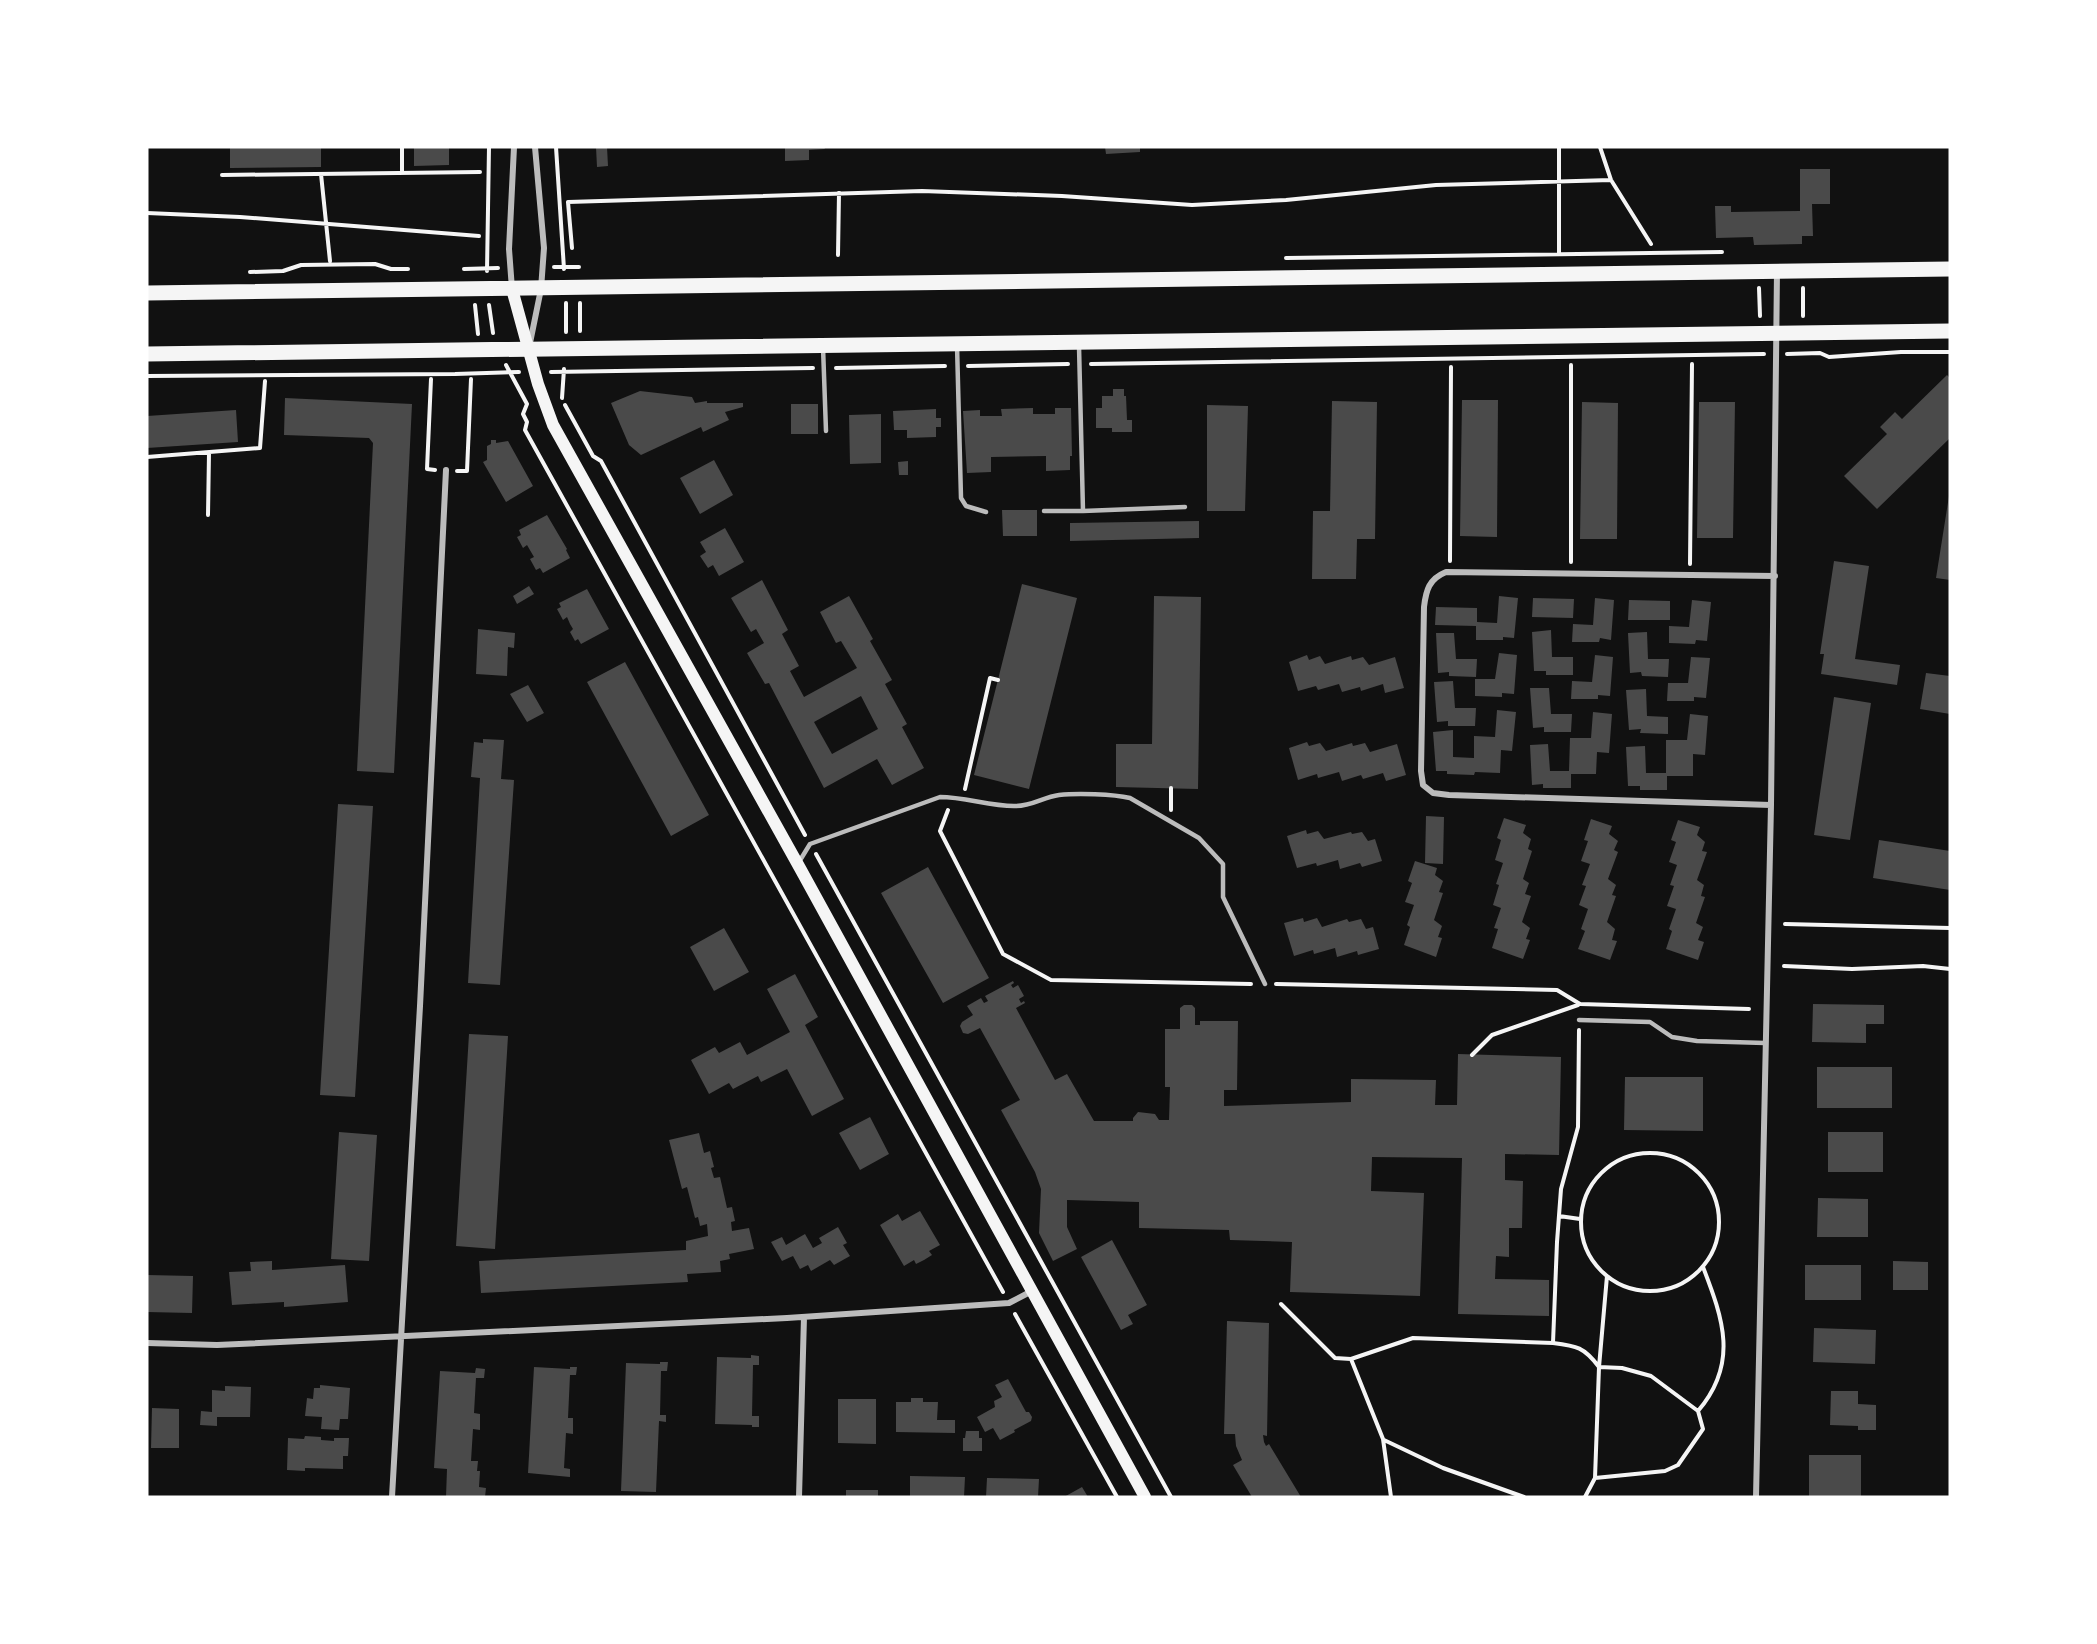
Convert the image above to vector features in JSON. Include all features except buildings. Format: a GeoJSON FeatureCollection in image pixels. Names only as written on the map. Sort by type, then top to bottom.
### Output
{"type":"FeatureCollection","features":[{"type":"Feature","properties":{"kind":"main road"},"geometry":{"type":"LineString","coordinates":[[147,293],[1950,269]]}},
{"type":"Feature","properties":{"kind":"main road"},"geometry":{"type":"LineString","coordinates":[[512,289],[538,384],[554,425],[1145,1497]]}},
{"type":"Feature","properties":{"kind":"main road"},"geometry":{"type":"LineString","coordinates":[[147,354],[1950,331]]}},
{"type":"Feature","properties":{"kind":"street"},"geometry":{"type":"LineString","coordinates":[[512,289],[509,249],[514,147]]}},
{"type":"Feature","properties":{"kind":"street"},"geometry":{"type":"LineString","coordinates":[[528,350],[541,289],[544,248],[535,147]]}},
{"type":"Feature","properties":{"kind":"street"},"geometry":{"type":"LineString","coordinates":[[1756,1497],[1775,576],[1777,271]]}},
{"type":"Feature","properties":{"kind":"street"},"geometry":{"type":"LineString","coordinates":[[392,1497],[446,470]]}},
{"type":"Feature","properties":{"kind":"street"},"geometry":{"type":"LineString","coordinates":[[1771,806],[1432,793],[1423,785],[1421,759],[1424,607],[1426,592],[1430,583],[1438,575],[1446,572],[1775,576]]}},
{"type":"Feature","properties":{"kind":"street"},"geometry":{"type":"LineString","coordinates":[[147,1344],[217,1346],[804,1317],[1009,1303],[1032,1291]]}},
{"type":"Feature","properties":{"kind":"street"},"geometry":{"type":"LineString","coordinates":[[799,1497],[804,1317]]}},
{"type":"Feature","properties":{"kind":"lane"},"geometry":{"type":"LineString","coordinates":[[1079,343],[1083,511]]}},
{"type":"Feature","properties":{"kind":"lane"},"geometry":{"type":"LineString","coordinates":[[957,344],[961,498],[966,506],[986,512]]}},
{"type":"Feature","properties":{"kind":"lane"},"geometry":{"type":"LineString","coordinates":[[823,346],[826,431]]}},
{"type":"Feature","properties":{"kind":"lane"},"geometry":{"type":"LineString","coordinates":[[1044,511],[1185,507]]}},
{"type":"Feature","properties":{"kind":"lane"},"geometry":{"type":"LineString","coordinates":[[798,864],[810,844],[940,797],[1013,807],[1027,806],[1059,795],[1130,798],[1199,838],[1223,864],[1223,897],[1265,984]]}},
{"type":"Feature","properties":{"kind":"lane"},"geometry":{"type":"LineString","coordinates":[[1579,1020],[1650,1022],[1672,1037],[1697,1041],[1766,1043]]}},
{"type":"Feature","properties":{"kind":"path"},"geometry":{"type":"LineString","coordinates":[[402,147],[402,173]]}},
{"type":"Feature","properties":{"kind":"path"},"geometry":{"type":"LineString","coordinates":[[487,243],[489,147]]}},
{"type":"Feature","properties":{"kind":"path"},"geometry":{"type":"LineString","coordinates":[[556,147],[562,241]]}},
{"type":"Feature","properties":{"kind":"path"},"geometry":{"type":"LineString","coordinates":[[1558,147],[1559,254]]}},
{"type":"Feature","properties":{"kind":"path"},"geometry":{"type":"LineString","coordinates":[[1600,147],[1611,180],[1651,244]]}},
{"type":"Feature","properties":{"kind":"path"},"geometry":{"type":"LineString","coordinates":[[222,175],[480,172]]}},
{"type":"Feature","properties":{"kind":"path"},"geometry":{"type":"LineString","coordinates":[[321,174],[330,261]]}},
{"type":"Feature","properties":{"kind":"path"},"geometry":{"type":"LineString","coordinates":[[572,248],[568,202],[922,191],[1062,196],[1192,205],[1286,200],[1436,185],[1611,180]]}},
{"type":"Feature","properties":{"kind":"path"},"geometry":{"type":"LineString","coordinates":[[838,255],[839,193]]}},
{"type":"Feature","properties":{"kind":"path"},"geometry":{"type":"LineString","coordinates":[[147,213],[240,217],[478,236]]}},
{"type":"Feature","properties":{"kind":"path"},"geometry":{"type":"LineString","coordinates":[[247,272],[284,271],[301,265],[375,264],[391,269],[414,270]]}},
{"type":"Feature","properties":{"kind":"path"},"geometry":{"type":"LineString","coordinates":[[1759,281],[1760,324]]}},
{"type":"Feature","properties":{"kind":"path"},"geometry":{"type":"LineString","coordinates":[[1802,281],[1803,323]]}},
{"type":"Feature","properties":{"kind":"path"},"geometry":{"type":"LineString","coordinates":[[580,297],[580,341]]}},
{"type":"Feature","properties":{"kind":"path"},"geometry":{"type":"LineString","coordinates":[[566,298],[566,341]]}},
{"type":"Feature","properties":{"kind":"path"},"geometry":{"type":"LineString","coordinates":[[474,299],[478,340]]}},
{"type":"Feature","properties":{"kind":"path"},"geometry":{"type":"LineString","coordinates":[[488,299],[494,340]]}},
{"type":"Feature","properties":{"kind":"path"},"geometry":{"type":"LineString","coordinates":[[1803,354],[1820,353],[1829,357],[1901,352],[1950,352]]}},
{"type":"Feature","properties":{"kind":"path"},"geometry":{"type":"LineString","coordinates":[[590,371],[1761,354]]}},
{"type":"Feature","properties":{"kind":"path"},"geometry":{"type":"LineString","coordinates":[[1690,568],[1692,364]]}},
{"type":"Feature","properties":{"kind":"path"},"geometry":{"type":"LineString","coordinates":[[1571,365],[1571,565]]}},
{"type":"Feature","properties":{"kind":"path"},"geometry":{"type":"LineString","coordinates":[[1450,564],[1452,367]]}},
{"type":"Feature","properties":{"kind":"path"},"geometry":{"type":"LineString","coordinates":[[147,376],[472,376],[467,471],[427,469],[431,379]]}},
{"type":"Feature","properties":{"kind":"path"},"geometry":{"type":"LineString","coordinates":[[147,458],[260,448],[266,381]]}},
{"type":"Feature","properties":{"kind":"path"},"geometry":{"type":"LineString","coordinates":[[521,394],[527,404],[523,414],[527,422],[525,430],[1004,1294]]}},
{"type":"Feature","properties":{"kind":"path"},"geometry":{"type":"LineString","coordinates":[[565,405],[593,456],[601,462],[1171,1497]]}},
{"type":"Feature","properties":{"kind":"path"},"geometry":{"type":"LineString","coordinates":[[208,515],[209,453]]}},
{"type":"Feature","properties":{"kind":"path"},"geometry":{"type":"LineString","coordinates":[[963,799],[990,678],[998,680]]}},
{"type":"Feature","properties":{"kind":"path"},"geometry":{"type":"LineString","coordinates":[[953,797],[940,831],[1003,954],[1051,980],[1557,990],[1580,1004]]}},
{"type":"Feature","properties":{"kind":"path"},"geometry":{"type":"LineString","coordinates":[[1785,924],[1950,928]]}},
{"type":"Feature","properties":{"kind":"path"},"geometry":{"type":"LineString","coordinates":[[1784,966],[1852,969],[1923,966],[1950,969]]}},
{"type":"Feature","properties":{"kind":"path"},"geometry":{"type":"LineString","coordinates":[[1553,1343],[1561,1189],[1578,1127],[1580,1004]]}},
{"type":"Feature","properties":{"kind":"path"},"geometry":{"type":"LineString","coordinates":[[1472,1055],[1492,1035],[1580,1004],[1749,1009]]}},
{"type":"Feature","properties":{"kind":"path"},"geometry":{"type":"LineString","coordinates":[[1645,1153],[1662,1154],[1692,1167],[1713,1193],[1718,1209],[1719,1226],[1716,1242],[1702,1267],[1686,1281],[1670,1288],[1654,1291],[1637,1290],[1621,1285],[1607,1276],[1595,1264],[1587,1251],[1580,1219],[1583,1202],[1600,1173],[1613,1163],[1628,1156],[1645,1153]]}},
{"type":"Feature","properties":{"kind":"path"},"geometry":{"type":"LineString","coordinates":[[1559,1216],[1580,1219]]}},
{"type":"Feature","properties":{"kind":"path"},"geometry":{"type":"LineString","coordinates":[[1698,1411],[1717,1384],[1723,1352],[1724,1329],[1702,1267]]}},
{"type":"Feature","properties":{"kind":"path"},"geometry":{"type":"LineString","coordinates":[[1585,1497],[1594,1478],[1599,1367],[1607,1276]]}},
{"type":"Feature","properties":{"kind":"path"},"geometry":{"type":"LineString","coordinates":[[1281,1304],[1335,1358],[1351,1359],[1413,1338],[1553,1343],[1575,1346],[1589,1353],[1599,1367]]}},
{"type":"Feature","properties":{"kind":"path"},"geometry":{"type":"LineString","coordinates":[[1015,1314],[1116,1497]]}},
{"type":"Feature","properties":{"kind":"path"},"geometry":{"type":"LineString","coordinates":[[1351,1359],[1383,1440],[1391,1497]]}},
{"type":"Feature","properties":{"kind":"path"},"geometry":{"type":"LineString","coordinates":[[1594,1478],[1665,1471],[1678,1465],[1703,1429],[1698,1411],[1651,1376],[1622,1368],[1599,1367]]}},
{"type":"Feature","properties":{"kind":"path"},"geometry":{"type":"LineString","coordinates":[[1383,1440],[1443,1468],[1524,1497]]}}]}
